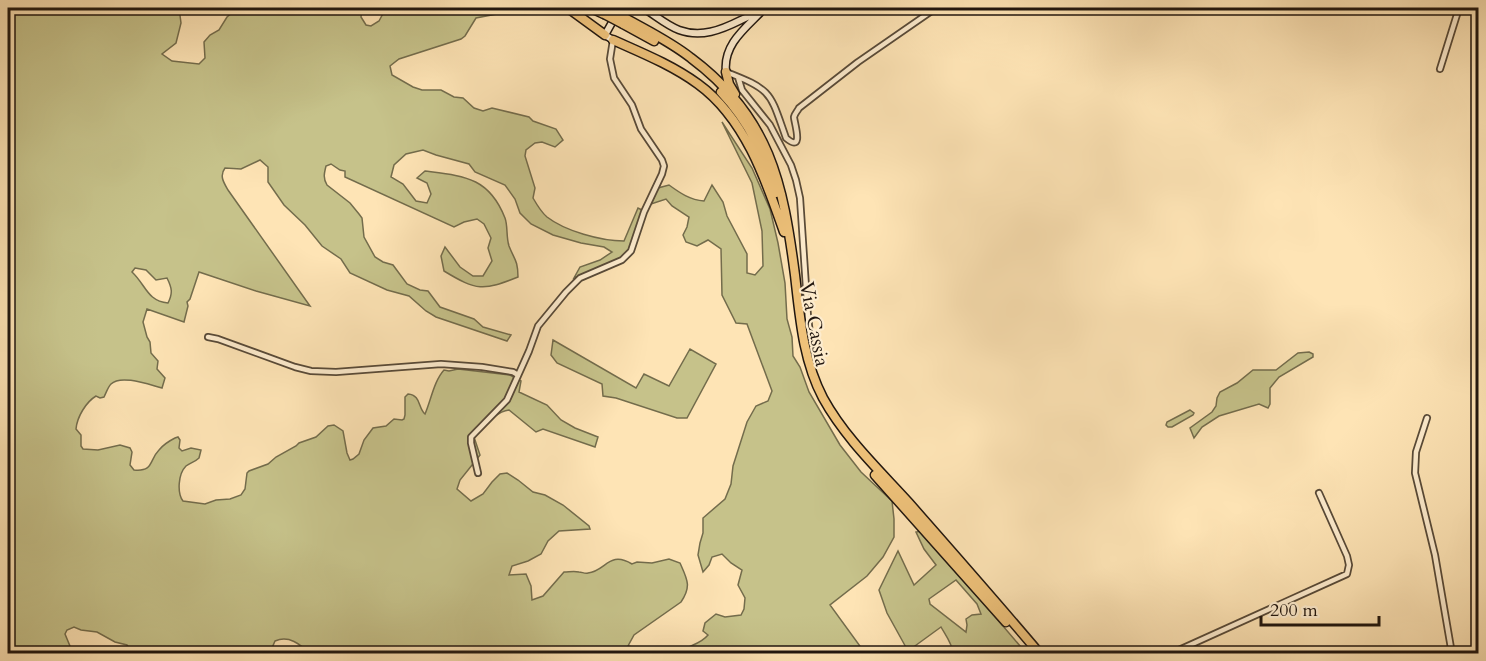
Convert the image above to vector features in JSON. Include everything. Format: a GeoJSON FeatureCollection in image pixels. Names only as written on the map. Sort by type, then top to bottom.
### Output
{"type":"FeatureCollection","features":[{"type":"Feature","properties":{"kind":"highway"},"geometry":{"type":"LineString","coordinates":[[568,8],[605,35]]}},
{"type":"Feature","properties":{"kind":"highway","name":"Via Cassia"},"geometry":{"type":"LineString","coordinates":[[591,8],[605,10],[687,61],[706,76],[732,104],[748,126],[778,198],[799,348],[812,385],[833,426],[1033,654]]}},
{"type":"Feature","properties":{"kind":"highway","name":"Via Cassia"},"geometry":{"type":"LineString","coordinates":[[624,21],[673,45],[708,71],[753,122],[780,187],[789,232],[805,347],[824,400],[852,441],[1040,654]]}},
{"type":"Feature","properties":{"kind":"highway"},"geometry":{"type":"LineString","coordinates":[[613,40],[680,71],[700,85],[721,105],[758,162],[784,232]]}},
{"type":"Feature","properties":{"kind":"highway"},"geometry":{"type":"LineString","coordinates":[[726,72],[730,86],[753,122]]}},
{"type":"Feature","properties":{"kind":"street"},"geometry":{"type":"LineString","coordinates":[[477,473],[471,437],[507,400],[538,326],[572,285],[583,276],[622,260],[630,253],[644,212],[663,172],[663,160],[641,129],[632,105],[613,75],[610,54],[613,40],[605,35],[620,8]]}},
{"type":"Feature","properties":{"kind":"street"},"geometry":{"type":"LineString","coordinates":[[643,8],[674,28],[686,32],[708,33],[721,30],[765,8]]}},
{"type":"Feature","properties":{"kind":"street"},"geometry":{"type":"LineString","coordinates":[[765,8],[734,41],[726,57],[726,72],[756,85],[770,96],[780,117],[786,138],[791,142],[797,139],[794,118],[799,108],[858,62],[936,8]]}},
{"type":"Feature","properties":{"kind":"street"},"geometry":{"type":"LineString","coordinates":[[1440,69],[1459,8]]}},
{"type":"Feature","properties":{"kind":"street"},"geometry":{"type":"LineString","coordinates":[[738,77],[743,92],[773,130],[796,180],[800,198],[808,317],[813,343]]}},
{"type":"Feature","properties":{"kind":"street"},"geometry":{"type":"LineString","coordinates":[[208,337],[311,371],[336,372],[441,364],[513,372],[518,375]]}},
{"type":"Feature","properties":{"kind":"street"},"geometry":{"type":"LineString","coordinates":[[1427,418],[1416,452],[1415,468],[1435,555],[1452,654]]}},
{"type":"Feature","properties":{"kind":"street"},"geometry":{"type":"LineString","coordinates":[[1170,654],[1347,574],[1349,567],[1347,556],[1319,493]]}},
{"type":"Feature","properties":{"kind":"shaded area"},"geometry":{"type":"Polygon","coordinates":[[[8,8],[179,8],[181,23],[176,43],[162,54],[172,61],[199,64],[205,58],[204,42],[219,30],[227,17],[238,8],[362,8],[361,17],[366,25],[371,26],[379,21],[386,8],[509,8],[502,13],[476,18],[461,39],[399,59],[390,66],[392,75],[422,90],[441,90],[454,97],[463,98],[474,108],[483,111],[492,108],[529,117],[533,121],[556,129],[563,140],[555,147],[542,142],[535,143],[526,150],[525,156],[535,188],[533,198],[547,217],[563,227],[615,241],[624,241],[638,208],[642,210],[636,237],[630,251],[625,256],[574,278],[580,267],[600,260],[612,252],[604,247],[553,235],[531,224],[520,213],[515,199],[505,185],[475,172],[469,164],[423,150],[406,154],[394,165],[391,177],[403,184],[416,201],[427,203],[431,194],[427,183],[417,178],[425,171],[474,181],[483,186],[499,204],[506,221],[508,243],[516,263],[518,277],[488,287],[473,285],[444,271],[441,256],[445,247],[460,267],[473,276],[483,276],[492,261],[488,248],[491,238],[484,224],[477,219],[454,227],[345,177],[345,171],[331,164],[326,166],[324,176],[327,185],[350,203],[362,218],[364,237],[375,257],[393,265],[407,284],[428,291],[440,307],[474,319],[483,327],[511,335],[507,341],[436,317],[409,296],[387,290],[350,273],[341,259],[322,246],[305,225],[284,205],[268,182],[268,167],[260,160],[241,169],[225,168],[222,177],[228,190],[310,306],[199,272],[187,302],[184,322],[147,309],[143,322],[151,353],[158,361],[157,369],[165,378],[162,388],[136,381],[116,381],[110,385],[104,397],[96,396],[86,406],[80,415],[76,429],[81,435],[83,449],[98,450],[120,445],[130,448],[132,452],[130,465],[134,470],[148,467],[161,448],[178,437],[179,448],[182,451],[191,448],[201,450],[199,458],[183,469],[179,489],[183,501],[205,504],[241,495],[245,489],[249,471],[268,464],[299,443],[316,437],[328,426],[334,425],[343,431],[347,453],[350,460],[353,459],[359,454],[364,440],[373,428],[386,426],[394,419],[404,419],[405,397],[408,394],[417,399],[425,414],[435,385],[444,370],[458,369],[510,375],[521,381],[519,392],[547,405],[561,420],[575,428],[598,437],[595,447],[543,429],[536,432],[509,410],[504,411],[490,420],[474,437],[480,455],[460,480],[457,489],[471,501],[483,494],[500,474],[507,473],[533,492],[545,495],[563,505],[589,526],[590,529],[559,531],[548,541],[541,554],[512,566],[509,575],[526,574],[531,586],[532,600],[543,596],[564,572],[588,573],[618,559],[632,564],[669,559],[680,563],[687,587],[681,602],[634,635],[628,646],[642,649],[645,653],[310,654],[290,640],[280,639],[275,641],[272,653],[130,654],[127,645],[115,642],[97,632],[74,627],[67,630],[65,634],[76,653],[8,653],[8,8]],[[135,268],[132,272],[151,296],[168,303],[171,290],[167,278],[156,280],[146,270],[135,268]]]}},
{"type":"Feature","properties":{"kind":"shaded area"},"geometry":{"type":"Polygon","coordinates":[[[722,122],[752,168],[770,209],[785,283],[787,319],[792,337],[793,356],[800,367],[809,392],[840,445],[861,472],[892,501],[894,537],[883,557],[867,576],[830,605],[865,653],[679,653],[708,635],[703,631],[705,623],[716,614],[725,617],[741,615],[744,609],[745,598],[738,585],[742,570],[722,554],[712,557],[703,572],[698,555],[703,533],[703,518],[725,499],[747,422],[756,406],[768,401],[772,391],[747,324],[736,323],[722,295],[721,249],[708,240],[697,246],[686,242],[683,235],[689,217],[672,206],[666,199],[651,204],[658,188],[669,185],[690,198],[704,201],[712,185],[723,202],[727,216],[747,254],[747,273],[755,275],[763,266],[762,231],[752,183],[722,122]]]}},
{"type":"Feature","properties":{"kind":"shaded area"},"geometry":{"type":"Polygon","coordinates":[[[553,340],[636,388],[644,374],[669,386],[690,349],[716,364],[687,418],[677,418],[603,396],[602,384],[557,363],[551,355],[553,340]]]}},
{"type":"Feature","properties":{"kind":"shaded area"},"geometry":{"type":"Polygon","coordinates":[[[1298,353],[1313,354],[1313,357],[1279,377],[1270,388],[1268,408],[1259,404],[1219,416],[1202,427],[1194,438],[1190,428],[1212,412],[1220,392],[1237,383],[1253,370],[1276,370],[1298,353]]]}},
{"type":"Feature","properties":{"kind":"shaded area"},"geometry":{"type":"Polygon","coordinates":[[[1190,410],[1194,413],[1193,415],[1172,427],[1166,425],[1167,422],[1190,410]]]}},
{"type":"Feature","properties":{"kind":"shaded area"},"geometry":{"type":"Polygon","coordinates":[[[922,531],[1026,653],[953,653],[941,627],[908,651],[887,613],[879,590],[898,551],[914,585],[936,565],[924,549],[916,532],[922,531]],[[956,580],[929,599],[930,604],[966,632],[966,619],[972,615],[981,614],[977,604],[956,580]]]}}]}
